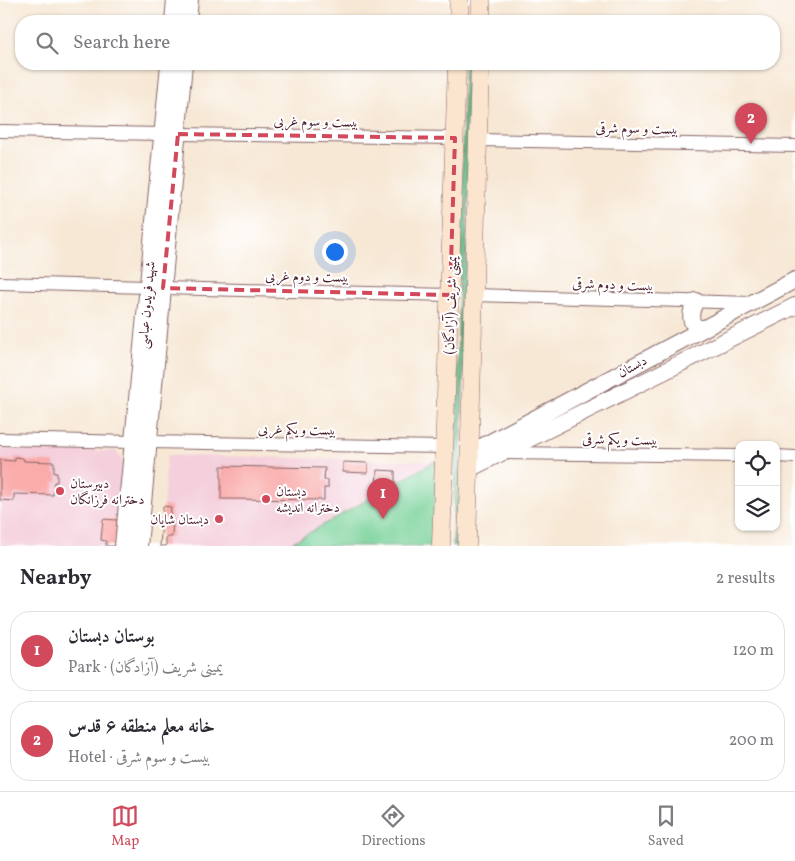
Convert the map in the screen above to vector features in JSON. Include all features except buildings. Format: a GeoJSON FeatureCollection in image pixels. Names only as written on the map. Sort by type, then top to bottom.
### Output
{"type":"FeatureCollection","features":[{"type":"Feature","properties":{"kind":"main road"},"geometry":{"type":"LineString","coordinates":[[459,0],[459,15]]}},
{"type":"Feature","properties":{"kind":"main road"},"geometry":{"type":"LineString","coordinates":[[481,0],[481,15]]}},
{"type":"Feature","properties":{"kind":"main road","name":"یمینی شریف (آزادگان)"},"geometry":{"type":"LineString","coordinates":[[441,546],[457,70]]}},
{"type":"Feature","properties":{"kind":"main road","name":"یمینی شریف (آزادگان)"},"geometry":{"type":"LineString","coordinates":[[467,546],[480,70]]}},
{"type":"Feature","properties":{"kind":"street"},"geometry":{"type":"LineString","coordinates":[[174,15],[175,0]]}},
{"type":"Feature","properties":{"kind":"street"},"geometry":{"type":"LineString","coordinates":[[189,15],[190,0]]}},
{"type":"Feature","properties":{"kind":"street","name":"شهید فریدون عباسی"},"geometry":{"type":"LineString","coordinates":[[169,70],[170,134]]}},
{"type":"Feature","properties":{"kind":"street","name":"شهید فریدون عباسی"},"geometry":{"type":"LineString","coordinates":[[139,546],[141,442],[155,288],[170,134],[183,70]]}},
{"type":"Feature","properties":{"kind":"street","name":"بیست و سوم غربی"},"geometry":{"type":"LineString","coordinates":[[0,131],[455,138]]}},
{"type":"Feature","properties":{"kind":"street","name":"بیست و سوم شرقی"},"geometry":{"type":"LineString","coordinates":[[478,140],[795,146]]}},
{"type":"Feature","properties":{"kind":"street","name":"دبستان"},"geometry":{"type":"LineString","coordinates":[[469,461],[500,453],[519,435],[704,328],[795,280]]}},
{"type":"Feature","properties":{"kind":"street","name":"بیست و دوم غربی"},"geometry":{"type":"LineString","coordinates":[[0,283],[450,295]]}},
{"type":"Feature","properties":{"kind":"street","name":"بیست و دوم شرقی"},"geometry":{"type":"LineString","coordinates":[[474,295],[752,303]]}},
{"type":"Feature","properties":{"kind":"street"},"geometry":{"type":"LineString","coordinates":[[696,301],[690,311],[690,317],[694,326],[704,328]]}},
{"type":"Feature","properties":{"kind":"street"},"geometry":{"type":"LineString","coordinates":[[752,303],[795,304]]}},
{"type":"Feature","properties":{"kind":"street","name":"دبستان"},"geometry":{"type":"LineString","coordinates":[[469,461],[519,435],[795,304]]}},
{"type":"Feature","properties":{"kind":"street","name":"بیست و یکم غربی"},"geometry":{"type":"LineString","coordinates":[[0,439],[445,447]]}},
{"type":"Feature","properties":{"kind":"street","name":"شهید فریدون عباسی"},"geometry":{"type":"LineString","coordinates":[[123,546],[141,442]]}},
{"type":"Feature","properties":{"kind":"street","name":"بیست و یکم شرقی"},"geometry":{"type":"LineString","coordinates":[[500,453],[735,456]]}},
{"type":"Feature","properties":{"kind":"street"},"geometry":{"type":"LineString","coordinates":[[780,456],[795,457]]}},
{"type":"Feature","properties":{"kind":"highlighted area"},"geometry":{"type":"Polygon","coordinates":[[[178,134],[455,138],[450,295],[163,288],[178,134]]]}},
{"type":"Feature","properties":{"kind":"shaded area","name":"دبیرستان دخترانه فرزانگان"},"geometry":{"type":"Polygon","coordinates":[[[0,449],[116,451],[123,462],[115,546],[0,546],[0,449]]]}},
{"type":"Feature","properties":{"kind":"shaded area","name":"دبستان دخترانه اندیشه"},"geometry":{"type":"Polygon","coordinates":[[[167,455],[435,461],[286,546],[160,546],[167,455]]]}},
{"type":"Feature","properties":{"kind":"green space"},"geometry":{"type":"Polygon","coordinates":[[[464,70],[472,70],[459,546],[453,546],[464,70]]]}},
{"type":"Feature","properties":{"kind":"green space"},"geometry":{"type":"Polygon","coordinates":[[[437,460],[432,546],[286,546],[437,460]]]}},
{"type":"Feature","properties":{"kind":"place","name":"خانه معلم منطقه ۶ قدس"},"geometry":{"type":"Point","coordinates":[751,144]}},
{"type":"Feature","properties":{"kind":"place","name":"دبیرستان دخترانه فرزانگان"},"geometry":{"type":"Point","coordinates":[60,491]}},
{"type":"Feature","properties":{"kind":"place","name":"دبستان دخترانه اندیشه"},"geometry":{"type":"Point","coordinates":[266,499]}},
{"type":"Feature","properties":{"kind":"place","name":"دبستان شایان"},"geometry":{"type":"Point","coordinates":[219,519]}},
{"type":"Feature","properties":{"kind":"place","name":"بوستان دبستان"},"geometry":{"type":"Point","coordinates":[383,519]}}]}
